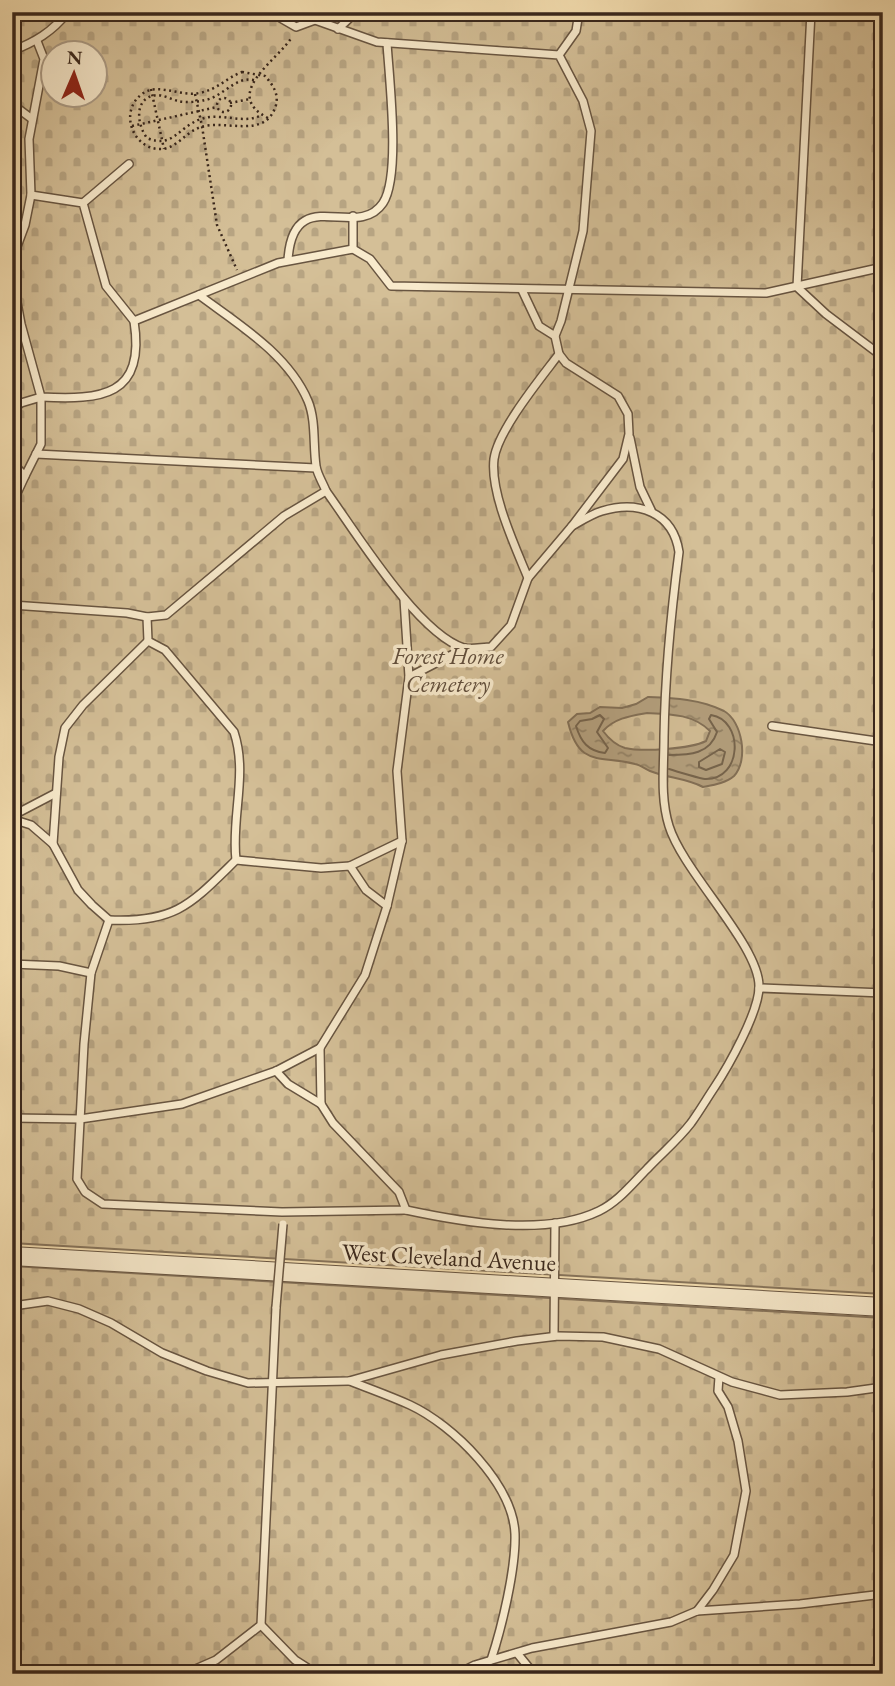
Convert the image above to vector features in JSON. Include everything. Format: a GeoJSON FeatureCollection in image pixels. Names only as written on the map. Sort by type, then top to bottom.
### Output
{"type":"FeatureCollection","features":[{"type":"Feature","properties":{"kind":"street","name":"West Cleveland Avenue"},"geometry":{"type":"LineString","coordinates":[[12,1256],[883,1307]]}},
{"type":"Feature","properties":{"kind":"lane"},"geometry":{"type":"LineString","coordinates":[[12,51],[37,41],[56,27],[68,12]]}},
{"type":"Feature","properties":{"kind":"lane"},"geometry":{"type":"LineString","coordinates":[[270,12],[296,27],[315,20],[321,12]]}},
{"type":"Feature","properties":{"kind":"lane"},"geometry":{"type":"LineString","coordinates":[[338,29],[356,12]]}},
{"type":"Feature","properties":{"kind":"lane"},"geometry":{"type":"LineString","coordinates":[[559,55],[576,31],[579,12]]}},
{"type":"Feature","properties":{"kind":"lane"},"geometry":{"type":"LineString","coordinates":[[811,12],[797,287],[826,314],[883,357]]}},
{"type":"Feature","properties":{"kind":"lane"},"geometry":{"type":"LineString","coordinates":[[315,20],[377,42],[559,55]]}},
{"type":"Feature","properties":{"kind":"lane"},"geometry":{"type":"LineString","coordinates":[[12,260],[25,225],[31,195],[29,139],[44,59],[37,41]]}},
{"type":"Feature","properties":{"kind":"lane"},"geometry":{"type":"LineString","coordinates":[[288,260],[290,240],[297,226],[304,220],[326,216],[366,215],[376,211],[383,202],[388,190],[392,116],[387,43]]}},
{"type":"Feature","properties":{"kind":"lane"},"geometry":{"type":"LineString","coordinates":[[109,920],[91,973],[84,1044],[77,1179],[85,1192],[103,1204],[282,1212],[406,1210],[462,1222],[508,1225],[555,1223],[599,1211],[622,1195],[690,1125],[722,1076],[750,1020],[759,988],[757,973],[743,946],[684,857],[669,828],[663,784],[664,694],[679,552],[672,530],[651,510],[640,487],[629,434],[628,414],[618,397],[566,363],[559,354],[555,337],[583,231],[590,131],[583,102],[559,55]]}},
{"type":"Feature","properties":{"kind":"lane"},"geometry":{"type":"LineString","coordinates":[[12,104],[32,119]]}},
{"type":"Feature","properties":{"kind":"lane"},"geometry":{"type":"LineString","coordinates":[[31,195],[83,203],[129,164]]}},
{"type":"Feature","properties":{"kind":"lane"},"geometry":{"type":"LineString","coordinates":[[12,410],[21,403],[41,397],[82,399],[111,392],[126,377],[135,359],[137,340],[134,321],[106,286],[83,203]]}},
{"type":"Feature","properties":{"kind":"lane"},"geometry":{"type":"LineString","coordinates":[[353,249],[354,216]]}},
{"type":"Feature","properties":{"kind":"lane"},"geometry":{"type":"LineString","coordinates":[[134,321],[288,260],[353,249],[370,259],[391,286],[766,293],[883,267]]}},
{"type":"Feature","properties":{"kind":"lane"},"geometry":{"type":"LineString","coordinates":[[12,276],[41,397],[41,444],[12,505]]}},
{"type":"Feature","properties":{"kind":"lane"},"geometry":{"type":"LineString","coordinates":[[522,290],[539,326],[555,337]]}},
{"type":"Feature","properties":{"kind":"lane"},"geometry":{"type":"LineString","coordinates":[[199,295],[274,353],[295,380],[309,401],[316,468],[326,491],[404,598],[435,631],[465,648]]}},
{"type":"Feature","properties":{"kind":"lane"},"geometry":{"type":"LineString","coordinates":[[528,578],[500,508],[494,459],[502,437],[559,354]]}},
{"type":"Feature","properties":{"kind":"lane"},"geometry":{"type":"LineString","coordinates":[[409,677],[465,648],[491,647],[511,625],[528,578],[623,459],[629,434]]}},
{"type":"Feature","properties":{"kind":"lane"},"geometry":{"type":"LineString","coordinates":[[36,454],[316,468]]}},
{"type":"Feature","properties":{"kind":"lane"},"geometry":{"type":"LineString","coordinates":[[12,463],[25,476]]}},
{"type":"Feature","properties":{"kind":"lane"},"geometry":{"type":"LineString","coordinates":[[12,604],[147,617],[166,615],[284,516],[326,491]]}},
{"type":"Feature","properties":{"kind":"lane"},"geometry":{"type":"LineString","coordinates":[[572,526],[602,511],[625,508],[651,510]]}},
{"type":"Feature","properties":{"kind":"lane"},"geometry":{"type":"LineString","coordinates":[[12,1118],[80,1119],[183,1104],[276,1071],[320,1048],[365,975],[387,906],[402,841],[397,771],[409,677],[404,598]]}},
{"type":"Feature","properties":{"kind":"lane"},"geometry":{"type":"LineString","coordinates":[[53,844],[59,757],[65,728],[92,696],[148,641],[147,617]]}},
{"type":"Feature","properties":{"kind":"lane"},"geometry":{"type":"LineString","coordinates":[[148,641],[165,650],[234,732],[240,763],[240,793],[234,842],[236,860]]}},
{"type":"Feature","properties":{"kind":"lane"},"geometry":{"type":"LineString","coordinates":[[772,726],[883,742]]}},
{"type":"Feature","properties":{"kind":"lane"},"geometry":{"type":"LineString","coordinates":[[12,818],[56,793]]}},
{"type":"Feature","properties":{"kind":"lane"},"geometry":{"type":"LineString","coordinates":[[12,818],[31,825],[53,844],[78,890],[109,920],[138,921],[165,915],[194,901],[236,860],[321,868],[350,866],[402,841]]}},
{"type":"Feature","properties":{"kind":"lane"},"geometry":{"type":"LineString","coordinates":[[350,866],[366,890],[387,906]]}},
{"type":"Feature","properties":{"kind":"lane"},"geometry":{"type":"LineString","coordinates":[[12,964],[59,965],[91,973]]}},
{"type":"Feature","properties":{"kind":"lane"},"geometry":{"type":"LineString","coordinates":[[759,988],[883,993]]}},
{"type":"Feature","properties":{"kind":"lane"},"geometry":{"type":"LineString","coordinates":[[320,1048],[321,1104]]}},
{"type":"Feature","properties":{"kind":"lane"},"geometry":{"type":"LineString","coordinates":[[276,1071],[288,1084],[321,1104],[333,1123],[398,1192],[406,1210]]}},
{"type":"Feature","properties":{"kind":"lane"},"geometry":{"type":"LineString","coordinates":[[282,1212],[261,1625],[295,1660],[317,1674]]}},
{"type":"Feature","properties":{"kind":"lane"},"geometry":{"type":"LineString","coordinates":[[554,1336],[555,1223]]}},
{"type":"Feature","properties":{"kind":"lane"},"geometry":{"type":"LineString","coordinates":[[12,1314],[20,1305],[48,1301],[79,1309],[111,1323],[162,1353],[207,1371],[248,1383],[349,1381],[441,1355],[554,1336],[603,1336],[659,1349],[719,1377],[780,1395],[847,1392],[883,1387]]}},
{"type":"Feature","properties":{"kind":"lane"},"geometry":{"type":"LineString","coordinates":[[697,1611],[734,1555],[746,1491],[738,1441],[728,1407],[718,1391],[719,1377]]}},
{"type":"Feature","properties":{"kind":"lane"},"geometry":{"type":"LineString","coordinates":[[349,1381],[412,1406],[454,1434],[483,1464],[504,1495],[515,1532],[500,1631],[491,1660]]}},
{"type":"Feature","properties":{"kind":"lane"},"geometry":{"type":"LineString","coordinates":[[457,1674],[517,1653],[671,1622],[697,1611],[800,1604],[883,1594]]}},
{"type":"Feature","properties":{"kind":"lane"},"geometry":{"type":"LineString","coordinates":[[184,1674],[216,1660],[261,1625]]}},
{"type":"Feature","properties":{"kind":"lane"},"geometry":{"type":"LineString","coordinates":[[517,1653],[534,1674]]}},
{"type":"Feature","properties":{"kind":"path"},"geometry":{"type":"LineString","coordinates":[[269,119],[254,109],[250,99],[254,80],[258,73],[277,57],[291,39],[296,27]]}},
{"type":"Feature","properties":{"kind":"path"},"geometry":{"type":"LineString","coordinates":[[242,72],[258,73],[271,82],[275,91],[275,106],[269,119],[256,126],[202,126],[164,149],[145,146],[133,133],[132,107],[142,94],[151,89],[195,94],[220,87],[242,72]]}},
{"type":"Feature","properties":{"kind":"path"},"geometry":{"type":"LineString","coordinates":[[254,80],[240,80],[205,100],[184,103],[157,96],[149,98],[139,109],[138,124],[147,138],[163,142],[201,119],[226,117],[250,120],[262,115]]}},
{"type":"Feature","properties":{"kind":"path"},"geometry":{"type":"LineString","coordinates":[[220,87],[222,99]]}},
{"type":"Feature","properties":{"kind":"path"},"geometry":{"type":"LineString","coordinates":[[151,89],[164,149]]}},
{"type":"Feature","properties":{"kind":"path"},"geometry":{"type":"LineString","coordinates":[[195,94],[217,225],[242,279]]}},
{"type":"Feature","properties":{"kind":"path"},"geometry":{"type":"LineString","coordinates":[[222,99],[230,103]]}},
{"type":"Feature","properties":{"kind":"path"},"geometry":{"type":"LineString","coordinates":[[218,107],[218,102],[222,99]]}},
{"type":"Feature","properties":{"kind":"path"},"geometry":{"type":"LineString","coordinates":[[230,103],[250,99]]}},
{"type":"Feature","properties":{"kind":"path"},"geometry":{"type":"LineString","coordinates":[[224,112],[230,108],[230,103]]}},
{"type":"Feature","properties":{"kind":"path"},"geometry":{"type":"LineString","coordinates":[[218,107],[224,112],[227,124]]}},
{"type":"Feature","properties":{"kind":"path"},"geometry":{"type":"LineString","coordinates":[[131,126],[218,107]]}},
{"type":"Feature","properties":{"kind":"green space","name":"Forest Home Cemetery"},"geometry":{"type":"Polygon","coordinates":[[[12,12],[883,12],[883,1294],[12,1243],[12,12]]]}},
{"type":"Feature","properties":{"kind":"green space"},"geometry":{"type":"Polygon","coordinates":[[[12,1266],[883,1318],[883,1674],[12,1674],[12,1266]]]}},
{"type":"Feature","properties":{"kind":"water"},"geometry":{"type":"Polygon","coordinates":[[[648,697],[667,698],[696,702],[724,711],[739,732],[742,751],[739,769],[734,776],[723,782],[703,787],[637,765],[592,757],[578,747],[568,722],[577,714],[590,713],[600,707],[622,708],[648,697]],[[647,713],[623,718],[603,731],[615,743],[625,748],[654,750],[699,744],[706,741],[710,731],[696,721],[681,716],[647,713]]]}}]}
